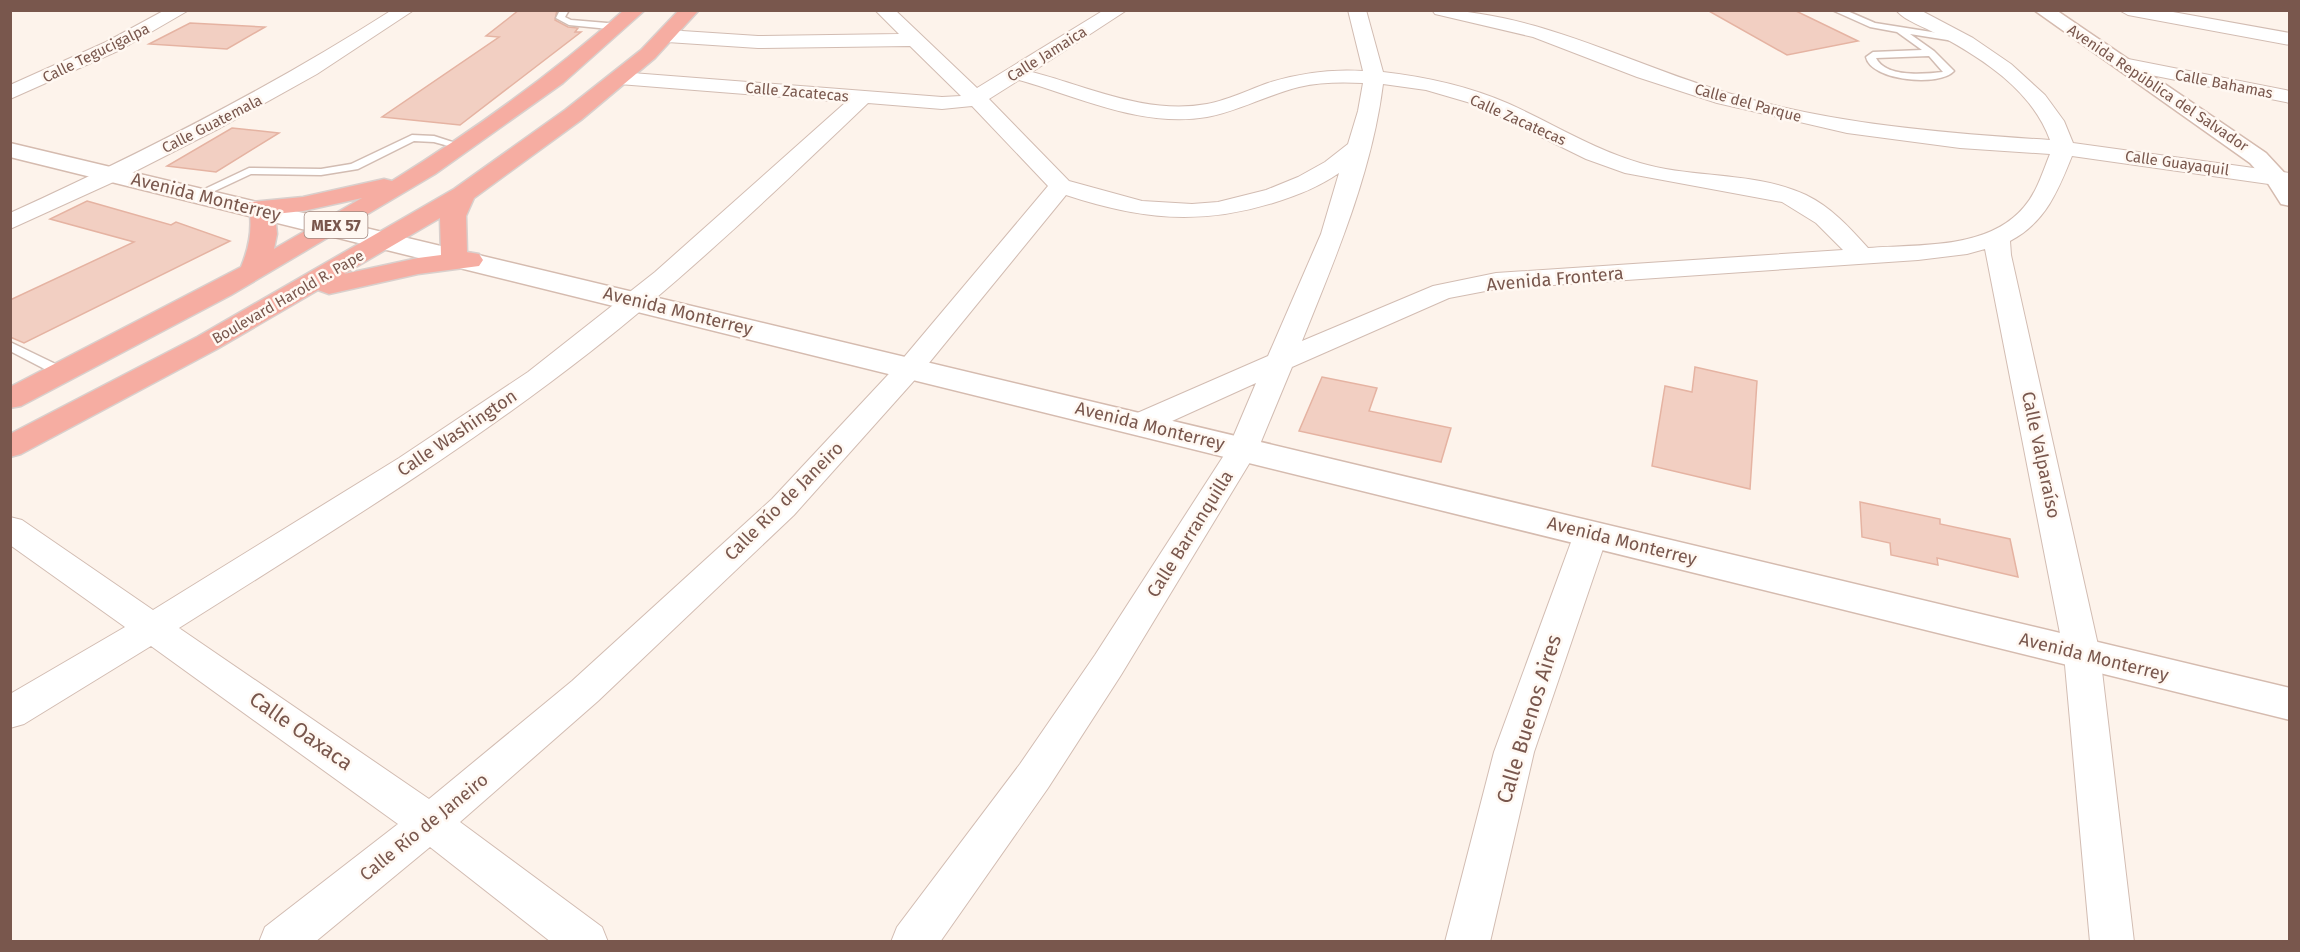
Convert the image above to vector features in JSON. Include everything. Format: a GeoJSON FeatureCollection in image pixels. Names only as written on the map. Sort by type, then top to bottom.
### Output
{"type":"FeatureCollection","features":[{"type":"Feature","properties":{"kind":"highway","name":"Boulevard Harold R. Pape"},"geometry":{"type":"LineString","coordinates":[[10,447],[96,404],[289,297],[463,194],[573,115],[619,78],[667,36],[690,10]]}},
{"type":"Feature","properties":{"kind":"highway","name":"MEX 57"},"geometry":{"type":"LineString","coordinates":[[10,399],[252,272],[415,179],[528,100],[628,19]]}},
{"type":"Feature","properties":{"kind":"highway"},"geometry":{"type":"LineString","coordinates":[[252,272],[263,246],[265,224],[257,209],[303,204],[415,179]]}},
{"type":"Feature","properties":{"kind":"highway"},"geometry":{"type":"LineString","coordinates":[[289,297],[371,275],[462,258],[453,216],[463,194]]}},
{"type":"Feature","properties":{"kind":"street","name":"Calle Tegucigalpa"},"geometry":{"type":"LineString","coordinates":[[10,93],[113,46],[180,10]]}},
{"type":"Feature","properties":{"kind":"street","name":"Calle Guatemala"},"geometry":{"type":"LineString","coordinates":[[10,222],[114,175],[263,98],[405,10]]}},
{"type":"Feature","properties":{"kind":"street"},"geometry":{"type":"LineString","coordinates":[[884,10],[976,98],[1061,186],[1133,208],[1168,212],[1209,212],[1246,205],[1324,174],[1357,148]]}},
{"type":"Feature","properties":{"kind":"street","name":"Calle Jamaica"},"geometry":{"type":"LineString","coordinates":[[976,98],[1118,10]]}},
{"type":"Feature","properties":{"kind":"street","name":"Calle Barranquilla"},"geometry":{"type":"LineString","coordinates":[[913,942],[1040,767],[1108,665],[1243,449],[1333,234],[1369,111],[1374,77],[1369,49],[1357,10]]}},
{"type":"Feature","properties":{"kind":"street","name":"Calle del Parque"},"geometry":{"type":"LineString","coordinates":[[1441,10],[1539,33],[1654,76],[1724,99],[1800,117],[1847,127],[1960,141],[2064,148]]}},
{"type":"Feature","properties":{"kind":"street"},"geometry":{"type":"LineString","coordinates":[[1526,10],[1539,33]]}},
{"type":"Feature","properties":{"kind":"street","name":"Avenida República del Salvador"},"geometry":{"type":"LineString","coordinates":[[2043,10],[2231,137],[2283,179],[2289,199]]}},
{"type":"Feature","properties":{"kind":"street"},"geometry":{"type":"LineString","coordinates":[[2128,10],[2289,39]]}},
{"type":"Feature","properties":{"kind":"street"},"geometry":{"type":"LineString","coordinates":[[1903,21],[1960,39],[2000,64],[2029,89],[2052,119],[2064,148],[2040,201],[2029,219],[2015,231],[1997,238]]}},
{"type":"Feature","properties":{"kind":"street"},"geometry":{"type":"LineString","coordinates":[[667,36],[758,42],[915,40]]}},
{"type":"Feature","properties":{"kind":"street","name":"Calle Bahamas"},"geometry":{"type":"LineString","coordinates":[[2123,64],[2289,97]]}},
{"type":"Feature","properties":{"kind":"street","name":"Calle Zacatecas"},"geometry":{"type":"LineString","coordinates":[[1015,74],[1129,109],[1167,113],[1221,108],[1289,84],[1321,77],[1374,77],[1427,86],[1480,100],[1592,154],[1635,168],[1763,190],[1796,199],[1835,227],[1862,256]]}},
{"type":"Feature","properties":{"kind":"street","name":"Calle Zacatecas"},"geometry":{"type":"LineString","coordinates":[[619,78],[942,103],[962,102],[976,98]]}},
{"type":"Feature","properties":{"kind":"street","name":"Calle Washington"},"geometry":{"type":"LineString","coordinates":[[10,713],[155,628],[432,451],[538,378],[637,301],[770,186],[863,97]]}},
{"type":"Feature","properties":{"kind":"street","name":"Calle Guayaquil"},"geometry":{"type":"LineString","coordinates":[[2064,148],[2283,179]]}},
{"type":"Feature","properties":{"kind":"street","name":"Avenida Monterrey"},"geometry":{"type":"LineString","coordinates":[[10,150],[462,258],[2289,704]]}},
{"type":"Feature","properties":{"kind":"street","name":"Calle Río de Janeiro"},"geometry":{"type":"LineString","coordinates":[[281,942],[430,823],[585,692],[783,507],[910,368],[1061,186]]}},
{"type":"Feature","properties":{"kind":"street","name":"Avenida Frontera"},"geometry":{"type":"LineString","coordinates":[[1139,424],[1281,360],[1442,292],[1496,281],[1967,247],[1997,238]]}},
{"type":"Feature","properties":{"kind":"street","name":"Calle Valparaíso"},"geometry":{"type":"LineString","coordinates":[[1997,238],[1998,255],[2082,654],[2112,942]]}},
{"type":"Feature","properties":{"kind":"street","name":"Calle Oaxaca"},"geometry":{"type":"LineString","coordinates":[[10,528],[430,823],[586,942]]}},
{"type":"Feature","properties":{"kind":"street","name":"Calle Buenos Aires"},"geometry":{"type":"LineString","coordinates":[[1467,942],[1514,752],[1591,534]]}},
{"type":"Feature","properties":{"kind":"lane"},"geometry":{"type":"LineString","coordinates":[[565,10],[560,18],[569,22],[628,19]]}},
{"type":"Feature","properties":{"kind":"lane"},"geometry":{"type":"LineString","coordinates":[[1836,10],[1863,22],[1903,21],[1948,71],[1946,74],[1896,74],[1882,70],[1872,62],[1871,57],[1876,54],[1931,53]]}},
{"type":"Feature","properties":{"kind":"lane"},"geometry":{"type":"LineString","coordinates":[[198,195],[249,171],[321,172],[354,167],[412,138],[434,139],[463,147]]}},
{"type":"Feature","properties":{"kind":"lane"},"geometry":{"type":"LineString","coordinates":[[10,346],[63,373]]}},
{"type":"Feature","properties":{"kind":"building"},"geometry":{"type":"Polygon","coordinates":[[[519,10],[557,10],[555,20],[568,27],[578,28],[575,32],[581,32],[460,125],[382,117],[499,37],[486,36],[519,10]]]}},
{"type":"Feature","properties":{"kind":"building"},"geometry":{"type":"Polygon","coordinates":[[[1707,10],[1794,10],[1858,41],[1787,55],[1707,10]]]}},
{"type":"Feature","properties":{"kind":"building"},"geometry":{"type":"Polygon","coordinates":[[[190,23],[265,27],[227,49],[149,44],[190,23]]]}},
{"type":"Feature","properties":{"kind":"building"},"geometry":{"type":"Polygon","coordinates":[[[232,128],[279,133],[216,172],[167,166],[232,128]]]}},
{"type":"Feature","properties":{"kind":"building"},"geometry":{"type":"Polygon","coordinates":[[[87,201],[171,225],[176,222],[230,241],[24,343],[10,337],[10,300],[134,242],[50,219],[87,201]]]}},
{"type":"Feature","properties":{"kind":"building"},"geometry":{"type":"Polygon","coordinates":[[[1695,367],[1757,381],[1750,489],[1652,466],[1665,386],[1692,392],[1695,367]]]}},
{"type":"Feature","properties":{"kind":"building"},"geometry":{"type":"Polygon","coordinates":[[[1322,377],[1377,388],[1369,411],[1451,428],[1441,462],[1299,431],[1322,377]]]}},
{"type":"Feature","properties":{"kind":"building"},"geometry":{"type":"Polygon","coordinates":[[[1860,502],[1940,519],[1940,524],[2010,539],[2018,577],[1937,558],[1938,565],[1891,555],[1890,543],[1862,537],[1860,502]]]}}]}
